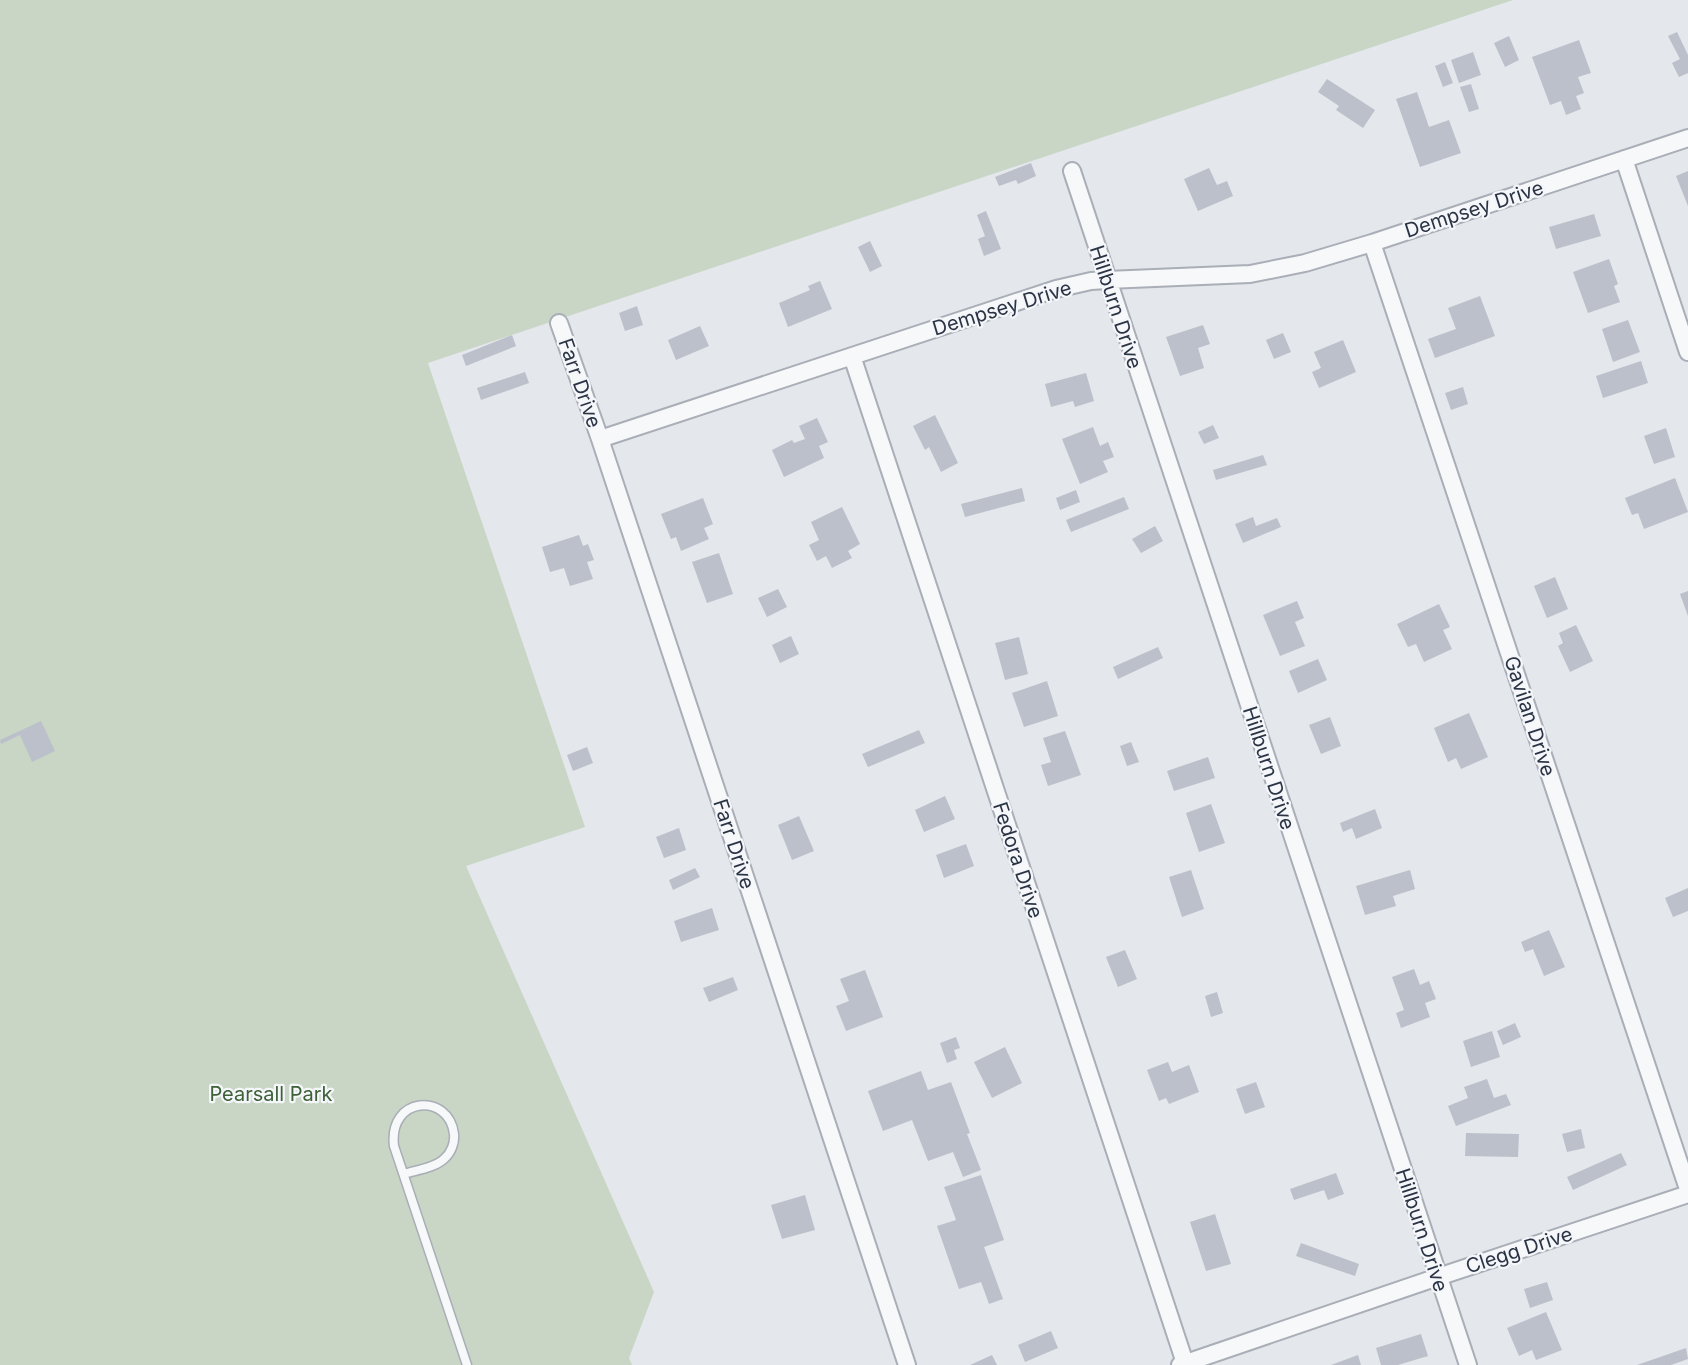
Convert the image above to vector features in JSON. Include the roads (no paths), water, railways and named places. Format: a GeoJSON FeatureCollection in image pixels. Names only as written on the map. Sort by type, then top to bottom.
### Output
{"type":"FeatureCollection","features":[{"type":"Feature","properties":{"kind":"street","name":"Dempsey Drive"},"geometry":{"type":"LineString","coordinates":[[600,439],[1056,290],[1091,281],[1250,274],[1305,263],[1688,138]]}},
{"type":"Feature","properties":{"kind":"street"},"geometry":{"type":"LineString","coordinates":[[1624,159],[1688,352]]}},
{"type":"Feature","properties":{"kind":"street","name":"Hillburn Drive"},"geometry":{"type":"LineString","coordinates":[[1072,171],[1467,1365]]}},
{"type":"Feature","properties":{"kind":"street","name":"Gavilan Drive"},"geometry":{"type":"LineString","coordinates":[[1372,243],[1688,1189]]}},
{"type":"Feature","properties":{"kind":"street","name":"Farr Drive"},"geometry":{"type":"LineString","coordinates":[[559,323],[600,439],[908,1365]]}},
{"type":"Feature","properties":{"kind":"street","name":"Fedora Drive"},"geometry":{"type":"LineString","coordinates":[[852,356],[1183,1364]]}},
{"type":"Feature","properties":{"kind":"street","name":"Clegg Drive"},"geometry":{"type":"LineString","coordinates":[[1183,1364],[1688,1194]]}},
{"type":"Feature","properties":{"kind":"lane"},"geometry":{"type":"LineString","coordinates":[[404,1174],[444,1160],[451,1150],[455,1138],[453,1126],[438,1108],[426,1105],[414,1107],[404,1113],[396,1122],[393,1134],[394,1146],[467,1365]]}},
{"type":"Feature","properties":{"kind":"park label","name":"Pearsall Park"},"geometry":{"type":"Point","coordinates":[271,1094]}}]}
